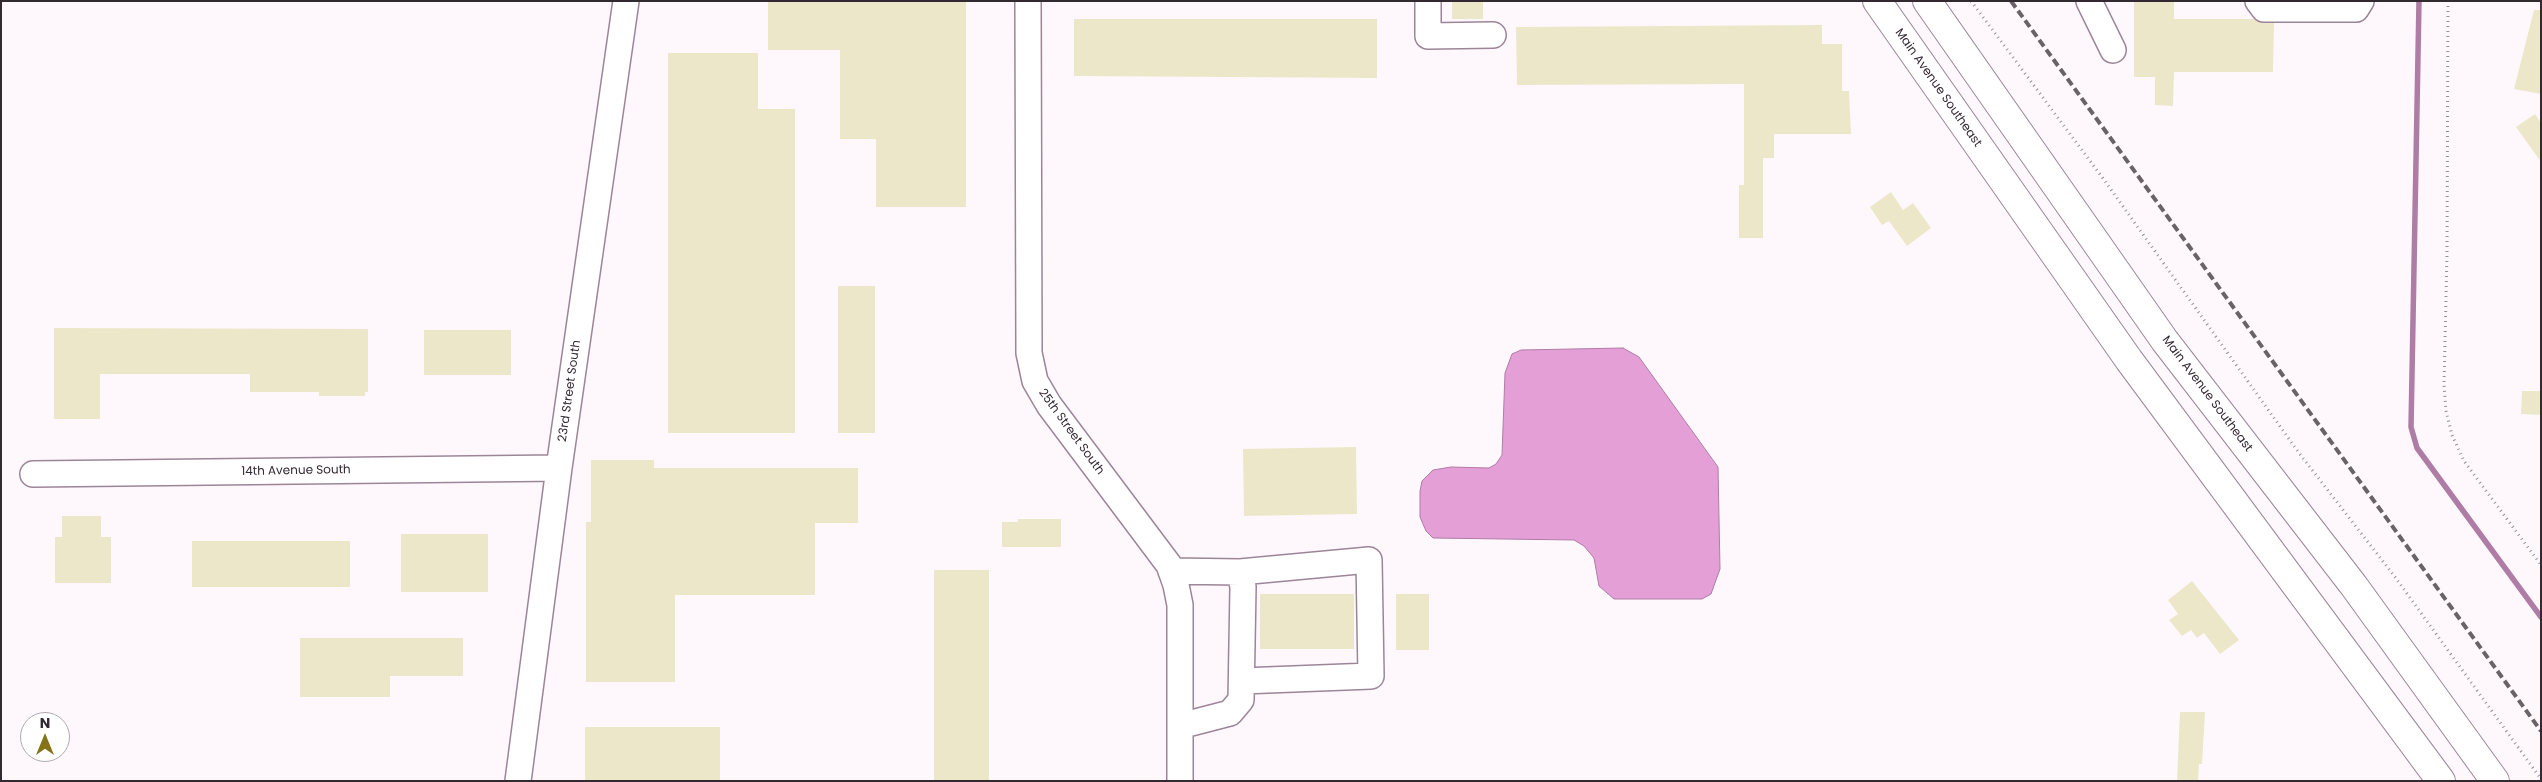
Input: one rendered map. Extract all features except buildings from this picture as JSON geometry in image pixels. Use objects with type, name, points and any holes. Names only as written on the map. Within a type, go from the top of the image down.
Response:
[{"type":"main road","name":"Main Avenue Southeast","points":[[1877,1],[2128,360],[2441,781]]},
{"type":"main road","name":"Main Avenue Southeast","points":[[1927,1],[2165,341],[2354,586],[2495,781]]},
{"type":"street","name":"23rd Street South","points":[[518,781],[559,468],[626,1]]},
{"type":"street","name":"25th Street South","points":[[1028,1],[1028,353],[1035,381],[1171,571],[1180,605],[1180,781]]},
{"type":"street","points":[[1428,1],[1428,36],[1493,35]]},
{"type":"street","points":[[2089,1],[2113,50]]},
{"type":"street","points":[[2258,1],[2264,9],[2356,9],[2361,1]]},
{"type":"street","name":"14th Avenue South","points":[[33,474],[559,468]]},
{"type":"street","points":[[1171,571],[1240,572],[1369,560],[1370,676],[1242,681]]},
{"type":"street","points":[[1180,726],[1230,714],[1241,700],[1243,587],[1240,572]]},
{"type":"path","points":[[1971,1],[2102,177],[2299,453],[2395,577],[2541,779]]},
{"type":"path","points":[[2448,1],[2444,385],[2446,411],[2452,435],[2464,461],[2541,566]]},
{"type":"shaded area","points":[[1623,348],[1639,357],[1718,467],[1720,569],[1711,594],[1702,599],[1614,599],[1599,586],[1594,558],[1584,546],[1574,540],[1433,538],[1426,531],[1420,517],[1420,491],[1422,481],[1433,470],[1451,467],[1489,468],[1496,464],[1502,455],[1505,373],[1512,354],[1521,350]]},
{"type":"waterway","points":[[2419,1],[2411,427],[2417,448],[2541,617]]},
{"type":"railway","points":[[2011,1],[2541,731]]}]
